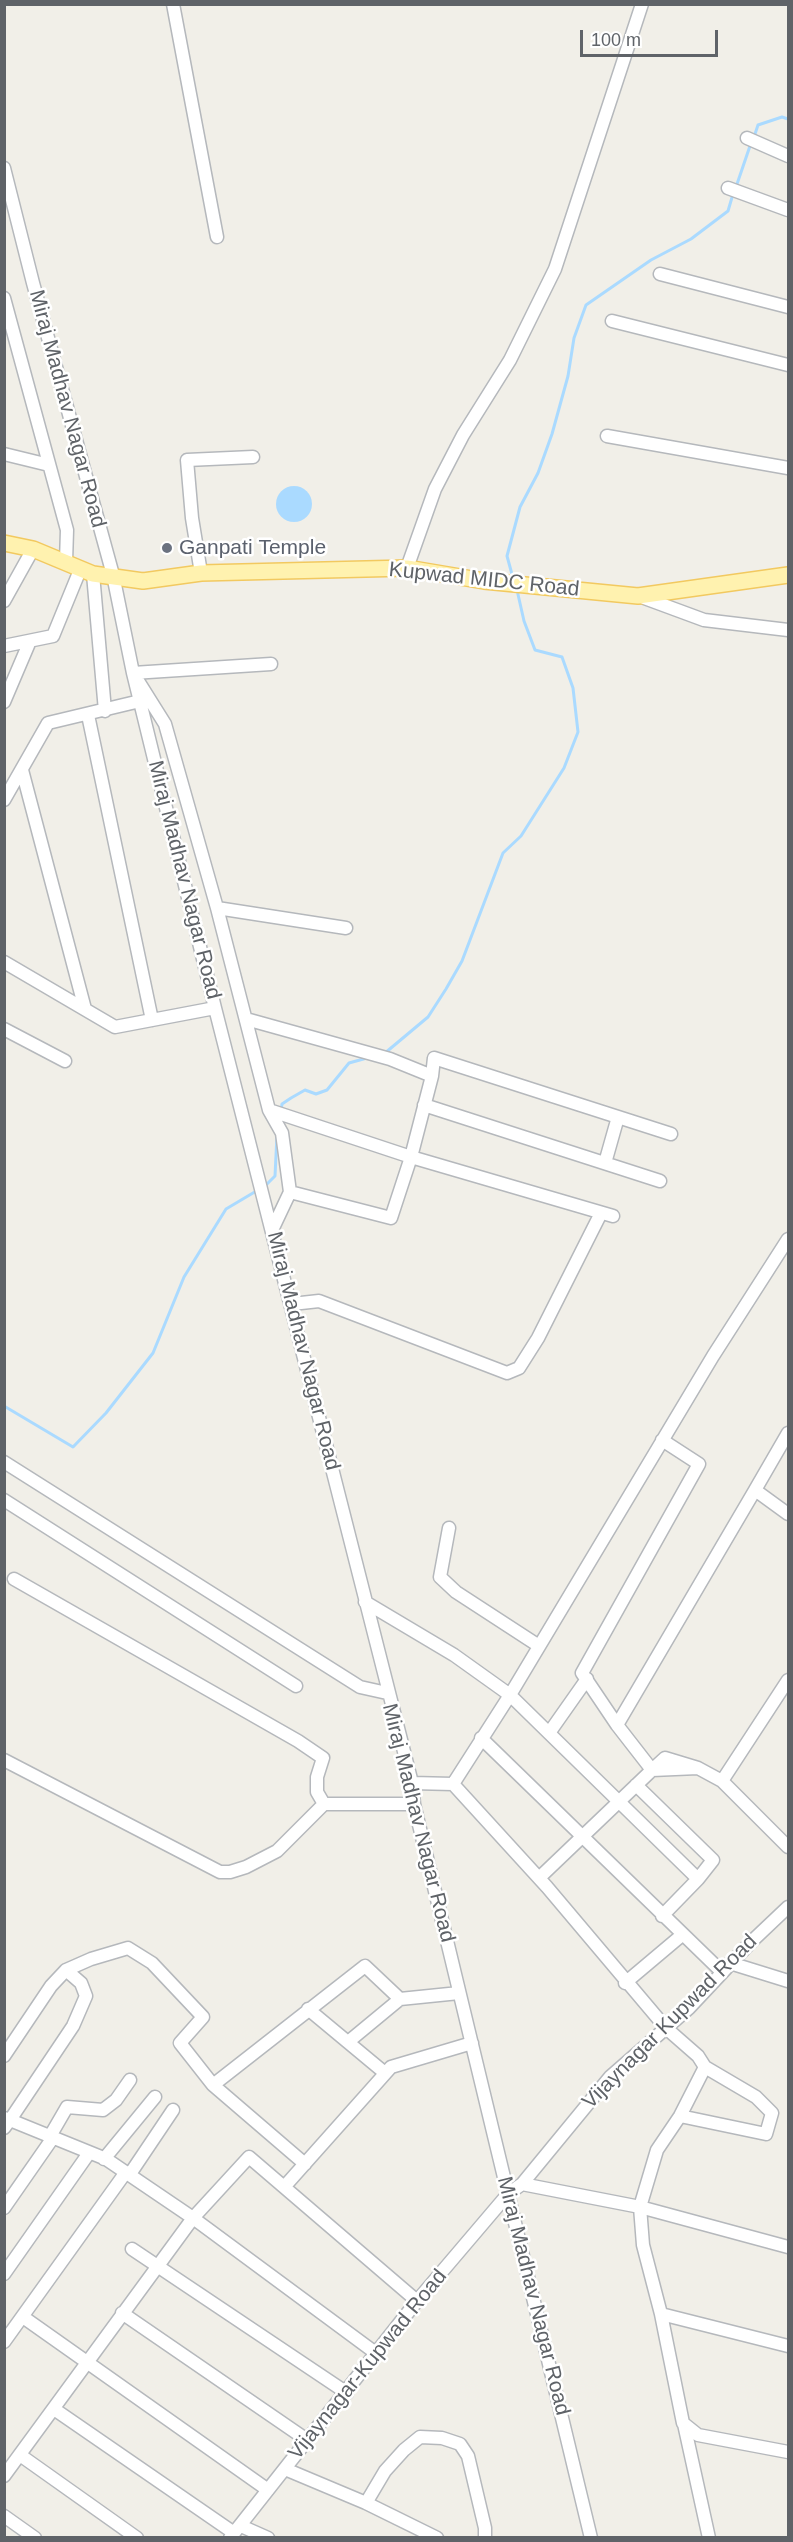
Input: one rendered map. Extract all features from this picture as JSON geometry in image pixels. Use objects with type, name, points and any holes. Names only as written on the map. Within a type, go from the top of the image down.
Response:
[{"type":"main road","name":"Kupwad MIDC Road","points":[[4,543],[33,549],[87,572],[143,581],[201,573],[407,568],[484,581],[638,596],[789,575]]},
{"type":"street","points":[[173,4],[217,237]]},
{"type":"street","points":[[407,568],[438,484],[463,435],[510,360],[555,269],[642,4]]},
{"type":"street","points":[[747,138],[789,156]]},
{"type":"street","name":"Miraj Madhav Nagar Road","points":[[4,168],[113,575],[140,702],[292,1304],[387,1693],[412,1783],[414,1804],[591,2538]]},
{"type":"street","points":[[728,188],[789,210]]},
{"type":"street","points":[[660,274],[789,307]]},
{"type":"street","points":[[4,298],[66,530],[66,562]]},
{"type":"street","points":[[612,321],[789,366]]},
{"type":"street","points":[[607,436],[789,468]]},
{"type":"street","points":[[4,454],[49,465]]},
{"type":"street","points":[[201,573],[192,518],[187,460],[253,457]]},
{"type":"street","points":[[4,601],[33,549]]},
{"type":"street","points":[[4,646],[53,636],[87,572]]},
{"type":"street","points":[[87,572],[105,711]]},
{"type":"street","points":[[638,596],[704,620],[789,630]]},
{"type":"street","points":[[4,702],[30,640]]},
{"type":"street","points":[[271,664],[133,673],[165,724],[217,908],[269,1110],[282,1133],[290,1192],[273,1228]]},
{"type":"street","points":[[4,800],[48,723],[140,702]]},
{"type":"street","points":[[88,715],[152,1020]]},
{"type":"street","points":[[22,770],[85,1009]]},
{"type":"street","points":[[217,908],[346,928]]},
{"type":"street","points":[[4,962],[115,1027],[216,1008]]},
{"type":"street","points":[[246,1019],[390,1059],[432,1076]]},
{"type":"street","points":[[6,1036],[65,1061]]},
{"type":"street","points":[[290,1192],[392,1218],[411,1157],[432,1076],[434,1058],[671,1134]]},
{"type":"street","points":[[424,1105],[660,1180]]},
{"type":"street","points":[[269,1110],[411,1157],[607,1214],[538,1338],[519,1368],[507,1373],[319,1301],[292,1304]]},
{"type":"street","points":[[605,1163],[618,1117]]},
{"type":"street","points":[[453,1785],[510,1695],[662,1440],[789,1239]]},
{"type":"street","points":[[617,1725],[789,1434]]},
{"type":"street","points":[[652,1770],[617,1725],[582,1673],[699,1464],[662,1440]]},
{"type":"street","points":[[4,1462],[360,1688],[387,1693]]},
{"type":"street","points":[[755,1490],[789,1514]]},
{"type":"street","points":[[4,1500],[296,1686]]},
{"type":"street","points":[[449,1528],[440,1577],[456,1592],[539,1646]]},
{"type":"street","points":[[14,1579],[298,1741],[323,1758],[317,1778],[317,1792],[324,1804]]},
{"type":"street","points":[[365,1602],[453,1655],[510,1695],[698,1879]]},
{"type":"street","points":[[549,1733],[587,1679]]},
{"type":"street","points":[[722,1781],[789,1680]]},
{"type":"street","points":[[481,1738],[682,1935],[726,1968],[789,1981]]},
{"type":"street","points":[[539,1878],[665,1758],[698,1768],[722,1781],[789,1847]]},
{"type":"street","points":[[4,1760],[220,1872],[230,1872],[246,1867],[277,1851],[324,1804],[414,1804]]},
{"type":"street","points":[[412,1783],[453,1785],[539,1878],[625,1983],[666,2028],[698,2056],[705,2067],[767,2106],[772,2113],[766,2134],[680,2116]]},
{"type":"street","points":[[636,1785],[712,1860],[698,1879],[662,1916]]},
{"type":"street","name":"Vijaynagar Kupwad Road","points":[[508,2194],[522,2184],[610,2077],[666,2028],[789,1907]]},
{"type":"street","points":[[625,1983],[682,1935]]},
{"type":"street","points":[[4,2056],[51,1986],[66,1970],[91,1959],[128,1948],[152,1963],[203,2017],[180,2043],[213,2085],[305,2164]]},
{"type":"street","points":[[213,2085],[365,1966],[400,1999]]},
{"type":"street","points":[[66,1970],[81,1983],[86,1996],[73,2026],[6,2122],[104,2159],[128,2173],[193,2218],[377,2354]]},
{"type":"street","points":[[348,2042],[400,1999],[459,1993]]},
{"type":"street","points":[[308,2009],[385,2073]]},
{"type":"street","points":[[285,2186],[391,2067],[472,2043]]},
{"type":"street","points":[[705,2067],[680,2116],[657,2150],[640,2207],[643,2245],[661,2314],[709,2538]]},
{"type":"street","points":[[4,2208],[68,2107],[103,2110],[116,2100],[130,2080]]},
{"type":"street","points":[[104,2159],[155,2097]]},
{"type":"street","points":[[4,2342],[173,2110]]},
{"type":"street","points":[[4,2274],[89,2153]]},
{"type":"street","points":[[4,2476],[193,2218],[249,2157],[417,2301]]},
{"type":"street","points":[[522,2184],[640,2207],[789,2247]]},
{"type":"street","name":"Vijaynagar-Kupwad Road","points":[[235,2532],[347,2393],[417,2301],[508,2194]]},
{"type":"street","points":[[132,2249],[347,2393]]},
{"type":"street","points":[[122,2313],[307,2440]]},
{"type":"street","points":[[661,2314],[789,2346]]},
{"type":"street","points":[[22,2317],[268,2490]]},
{"type":"street","points":[[54,2409],[235,2532],[268,2538]]},
{"type":"street","points":[[683,2423],[698,2435],[789,2452]]},
{"type":"street","points":[[366,2503],[385,2471],[404,2450],[420,2437],[442,2439],[460,2444],[468,2456],[485,2528],[485,2538]]},
{"type":"street","points":[[20,2455],[137,2538]]},
{"type":"street","points":[[285,2469],[366,2503],[437,2538]]},
{"type":"street","points":[[4,2516],[35,2538]]},
{"type":"water","points":[[294,486],[306,492],[312,504],[306,516],[294,522],[282,516],[276,504],[282,492]]},
{"type":"waterway","points":[[754,137],[758,125],[782,117],[788,119]]},
{"type":"waterway","points":[[736,187],[751,143]]},
{"type":"waterway","points":[[513,578],[507,556],[520,507],[538,473],[552,434],[568,376],[574,338],[586,305],[651,260],[691,239],[728,211],[733,194]]},
{"type":"waterway","points":[[385,1053],[428,1017],[446,989],[462,961],[503,853],[521,836],[564,768],[578,732],[573,688],[562,657],[535,650],[524,621],[517,590]]},
{"type":"waterway","points":[[281,1111],[282,1104],[305,1090],[316,1094],[327,1090],[349,1063],[367,1058]]},
{"type":"waterway","points":[[264,1187],[275,1176],[277,1135]]},
{"type":"waterway","points":[[4,1406],[73,1447],[106,1413],[153,1353],[184,1277],[226,1209],[258,1190]]},
{"type":"place","name":"Ganpati Temple","points":[[167,548]]}]
